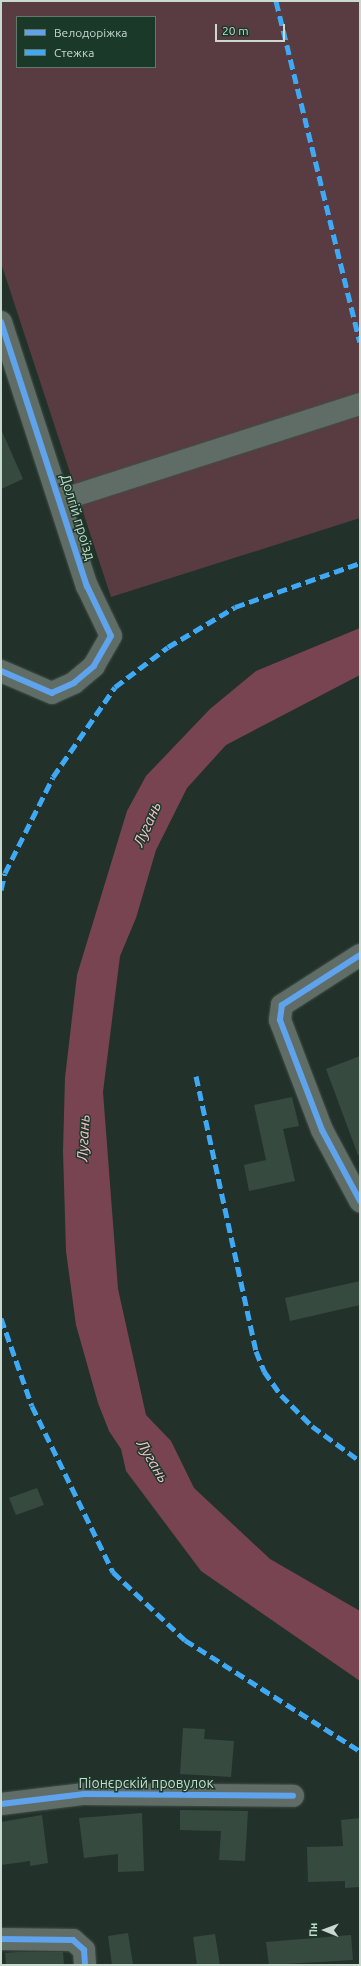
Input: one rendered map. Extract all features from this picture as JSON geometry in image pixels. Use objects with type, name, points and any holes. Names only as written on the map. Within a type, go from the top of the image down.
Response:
[{"type":"street","name":"Долгій проїзд","points":[[1,322],[61,500],[86,586],[111,636],[94,666],[74,683],[52,693],[1,671]]},
{"type":"street","points":[[61,500],[360,404]]},
{"type":"street","points":[[360,955],[282,1004],[280,1020],[322,1130],[360,1202]]},
{"type":"street","name":"Піонєрскій провулок","points":[[1,1804],[84,1794],[293,1796]]},
{"type":"street","points":[[1,1939],[73,1940],[84,1950],[86,1965]]},
{"type":"shaded area","points":[[1,1],[360,1],[360,518],[111,597],[1,263]]},
{"type":"water","name":"Лугань","points":[[360,628],[360,675],[226,745],[187,788],[156,850],[136,918],[120,956],[103,1092],[118,1289],[146,1415],[171,1441],[194,1488],[270,1559],[360,1611],[360,1681],[201,1571],[126,1471],[121,1449],[109,1431],[98,1403],[76,1325],[66,1251],[63,1151],[65,1078],[77,975],[127,811],[146,776],[210,709],[256,671]]},
{"type":"building","points":[[1,429],[23,479],[1,489]]},
{"type":"building","points":[[360,1056],[360,1155],[358,1155],[326,1069]]},
{"type":"building","points":[[292,1097],[299,1126],[283,1129],[295,1181],[249,1191],[244,1165],[266,1160],[254,1105]]},
{"type":"building","points":[[360,1281],[360,1305],[290,1321],[285,1298]]},
{"type":"building","points":[[37,1488],[44,1505],[16,1515],[9,1498]]},
{"type":"building","points":[[183,1728],[205,1729],[204,1739],[234,1741],[231,1777],[180,1774]]},
{"type":"building","points":[[180,1810],[248,1811],[245,1861],[219,1860],[221,1831],[180,1830]]},
{"type":"building","points":[[142,1813],[144,1871],[118,1872],[118,1854],[84,1858],[79,1818]]},
{"type":"building","points":[[42,1815],[48,1863],[30,1866],[30,1861],[1,1865],[1,1822]]},
{"type":"building","points":[[360,1818],[360,1887],[345,1888],[345,1881],[308,1882],[307,1847],[343,1846],[341,1820]]},
{"type":"building","points":[[128,1933],[133,1965],[112,1965],[108,1936]]},
{"type":"building","points":[[215,1934],[220,1965],[197,1965],[193,1937]]},
{"type":"building","points":[[351,1935],[353,1960],[269,1965],[266,1942]]},
{"type":"building","points":[[63,1952],[64,1965],[6,1965],[5,1953]]},
{"type":"marked path","points":[[276,1],[360,342]]},
{"type":"marked path","points":[[1,890],[5,873],[53,777],[115,687],[168,647],[235,607],[360,563]]},
{"type":"marked path","points":[[196,1076],[256,1351],[264,1371],[281,1395],[312,1426],[360,1461]]},
{"type":"marked path","points":[[1,1318],[32,1406],[113,1572],[185,1640],[360,1751]]},
{"type":"cycle path","points":[[1,322],[87,586],[111,636],[94,666],[74,683],[52,693],[1,671]]},
{"type":"cycle path","points":[[360,955],[282,1005],[280,1020],[322,1130],[360,1201]]},
{"type":"cycle path","points":[[1,1804],[84,1794],[293,1796]]},
{"type":"cycle path","points":[[1,1939],[73,1940],[84,1950],[85,1965]]}]
